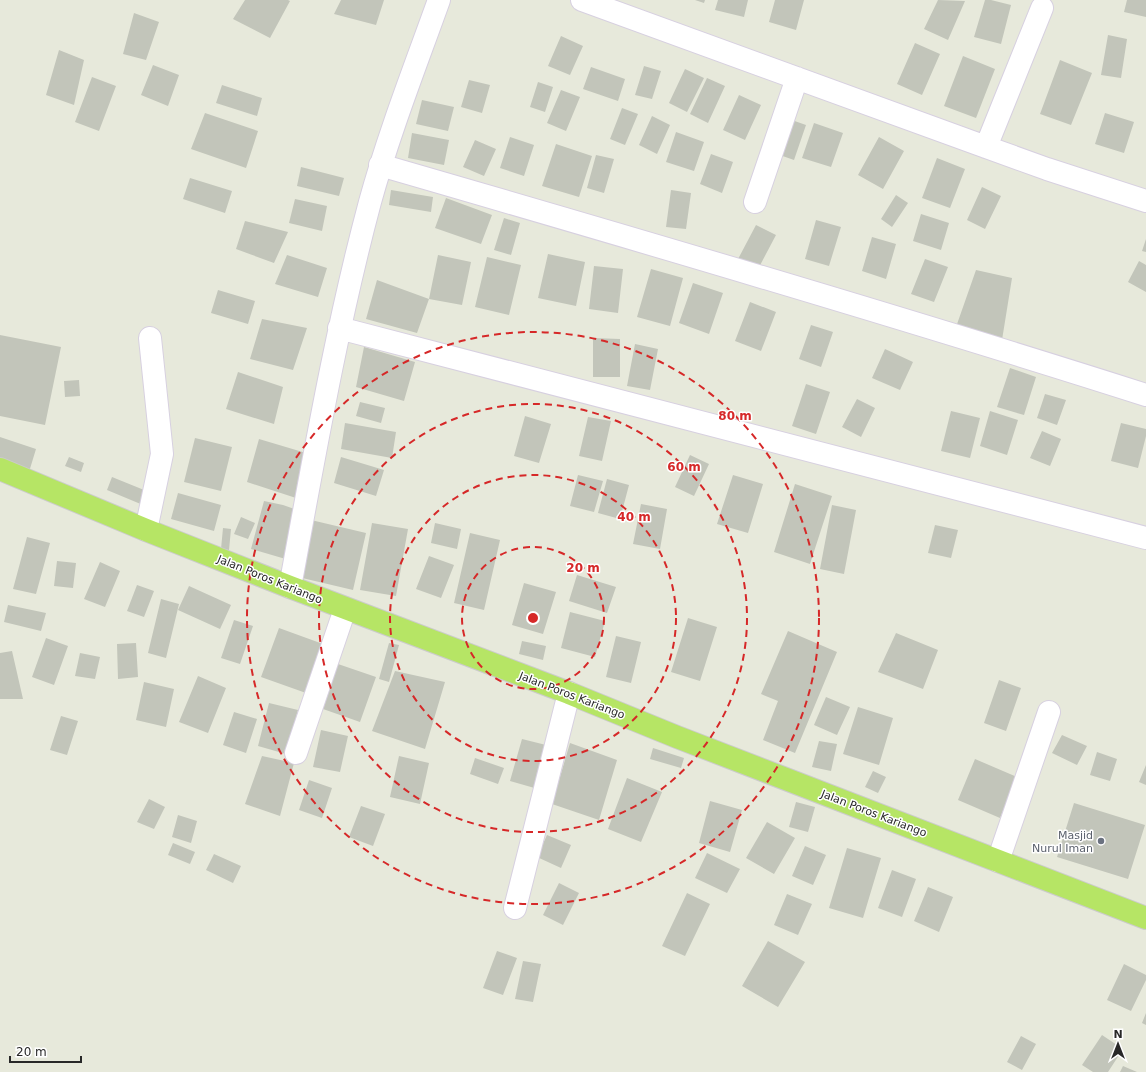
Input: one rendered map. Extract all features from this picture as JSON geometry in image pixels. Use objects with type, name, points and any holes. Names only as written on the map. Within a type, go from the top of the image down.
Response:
[{"type":"main road","name":"Jalan Poros Kariango","points":[[0,469],[146,530],[345,609],[569,693],[677,737],[1146,918]]},
{"type":"street","points":[[290,587],[339,328],[370,203],[380,165],[439,0]]},
{"type":"street","points":[[582,0],[1047,169],[1146,201]]},
{"type":"street","points":[[986,147],[1042,8]]},
{"type":"street","points":[[755,202],[797,78]]},
{"type":"street","points":[[380,165],[670,249],[988,344],[1146,394]]},
{"type":"street","points":[[339,328],[1146,538]]},
{"type":"street","points":[[146,530],[162,454],[150,338]]},
{"type":"street","points":[[296,753],[345,609]]},
{"type":"street","points":[[515,908],[569,693]]},
{"type":"street","points":[[998,861],[1048,712]]},
{"type":"building","points":[[245,0],[290,1],[270,38],[233,19]]},
{"type":"building","points":[[341,0],[384,0],[376,25],[334,14]]},
{"type":"building","points":[[695,0],[705,0],[704,3]]},
{"type":"building","points":[[718,0],[748,0],[744,17],[715,10]]},
{"type":"building","points":[[775,0],[804,0],[796,30],[769,22]]},
{"type":"building","points":[[938,0],[965,1],[948,40],[924,29]]},
{"type":"building","points":[[985,0],[1011,5],[1001,44],[974,37]]},
{"type":"building","points":[[1127,0],[1146,0],[1146,17],[1124,12]]},
{"type":"building","points":[[134,13],[159,22],[146,60],[123,54]]},
{"type":"building","points":[[1108,35],[1127,39],[1121,78],[1101,75]]},
{"type":"building","points":[[561,36],[583,46],[570,75],[548,66]]},
{"type":"building","points":[[915,43],[940,54],[922,95],[897,84]]},
{"type":"building","points":[[59,50],[84,60],[74,105],[46,95]]},
{"type":"building","points":[[963,56],[995,69],[976,118],[944,106]]},
{"type":"building","points":[[1060,60],[1092,73],[1071,125],[1040,114]]},
{"type":"building","points":[[153,65],[179,75],[168,106],[141,95]]},
{"type":"building","points":[[644,66],[661,71],[652,99],[635,95]]},
{"type":"building","points":[[591,67],[625,79],[618,101],[583,89]]},
{"type":"building","points":[[685,69],[704,78],[687,112],[669,103]]},
{"type":"building","points":[[92,77],[116,86],[99,131],[75,122]]},
{"type":"building","points":[[707,78],[725,86],[708,123],[690,114]]},
{"type":"building","points":[[469,80],[490,85],[482,113],[461,107]]},
{"type":"building","points":[[538,82],[553,87],[545,112],[530,107]]},
{"type":"building","points":[[222,85],[262,98],[257,116],[216,103]]},
{"type":"building","points":[[561,90],[580,97],[566,131],[547,123]]},
{"type":"building","points":[[739,95],[761,105],[745,140],[723,130]]},
{"type":"building","points":[[422,100],[454,107],[448,131],[416,124]]},
{"type":"building","points":[[622,108],[638,114],[625,145],[610,139]]},
{"type":"building","points":[[205,113],[258,131],[246,168],[191,149]]},
{"type":"building","points":[[1105,113],[1134,122],[1124,153],[1095,144]]},
{"type":"building","points":[[652,116],[670,125],[657,154],[639,145]]},
{"type":"building","points":[[786,118],[806,125],[794,160],[774,153]]},
{"type":"building","points":[[814,123],[843,133],[831,167],[802,158]]},
{"type":"building","points":[[676,132],[704,142],[694,171],[666,162]]},
{"type":"building","points":[[412,133],[449,140],[444,165],[408,158]]},
{"type":"building","points":[[510,137],[534,145],[524,176],[500,168]]},
{"type":"building","points":[[879,137],[904,151],[883,189],[858,175]]},
{"type":"building","points":[[475,140],[496,149],[484,176],[463,167]]},
{"type":"building","points":[[556,144],[592,156],[579,197],[542,186]]},
{"type":"building","points":[[711,154],[733,162],[722,193],[700,184]]},
{"type":"building","points":[[596,155],[614,159],[604,193],[587,188]]},
{"type":"building","points":[[937,158],[965,169],[950,208],[922,198]]},
{"type":"building","points":[[301,167],[344,178],[339,196],[297,186]]},
{"type":"building","points":[[190,178],[232,191],[225,213],[183,199]]},
{"type":"building","points":[[982,187],[1001,196],[985,229],[967,220]]},
{"type":"building","points":[[391,190],[433,197],[431,212],[389,205]]},
{"type":"building","points":[[671,190],[691,193],[686,229],[666,227]]},
{"type":"building","points":[[896,195],[908,203],[892,227],[881,219]]},
{"type":"building","points":[[446,198],[492,215],[481,244],[435,228]]},
{"type":"building","points":[[295,199],[327,206],[322,231],[289,223]]},
{"type":"building","points":[[921,214],[949,223],[941,250],[913,241]]},
{"type":"building","points":[[504,218],[520,223],[511,255],[494,250]]},
{"type":"building","points":[[816,220],[841,227],[829,266],[805,259]]},
{"type":"building","points":[[245,221],[288,232],[274,263],[236,249]]},
{"type":"building","points":[[756,225],[776,235],[757,271],[737,261]]},
{"type":"building","points":[[872,237],[896,244],[886,279],[862,271]]},
{"type":"building","points":[[1146,239],[1146,252],[1142,251]]},
{"type":"building","points":[[548,254],[585,262],[576,306],[538,298]]},
{"type":"building","points":[[287,255],[327,268],[318,297],[275,284]]},
{"type":"building","points":[[438,255],[471,262],[462,305],[429,299]]},
{"type":"building","points":[[487,257],[521,265],[509,315],[475,307]]},
{"type":"building","points":[[925,259],[948,267],[934,302],[911,294]]},
{"type":"building","points":[[1139,261],[1146,265],[1146,292],[1128,282]]},
{"type":"building","points":[[594,266],[623,269],[618,313],[589,309]]},
{"type":"building","points":[[651,269],[683,278],[670,326],[637,317]]},
{"type":"building","points":[[976,270],[1012,278],[1002,340],[956,327]]},
{"type":"building","points":[[377,280],[429,299],[417,333],[366,319]]},
{"type":"building","points":[[693,283],[723,293],[709,334],[679,323]]},
{"type":"building","points":[[218,290],[255,301],[248,324],[211,313]]},
{"type":"building","points":[[750,302],[776,312],[761,351],[735,341]]},
{"type":"building","points":[[262,319],[307,328],[293,370],[250,359]]},
{"type":"building","points":[[811,325],[833,332],[821,367],[799,359]]},
{"type":"building","points":[[0,335],[61,347],[45,425],[0,416]]},
{"type":"building","points":[[593,338],[620,339],[620,377],[593,377]]},
{"type":"building","points":[[635,344],[658,349],[650,390],[627,386]]},
{"type":"building","points":[[364,347],[415,362],[404,401],[356,387]]},
{"type":"building","points":[[885,349],[913,362],[900,390],[872,378]]},
{"type":"building","points":[[1010,368],[1036,377],[1024,415],[997,407]]},
{"type":"building","points":[[238,372],[283,387],[274,424],[226,409]]},
{"type":"building","points":[[79,380],[80,396],[65,397],[64,381]]},
{"type":"building","points":[[806,384],[830,392],[816,434],[792,426]]},
{"type":"building","points":[[1045,394],[1066,400],[1057,425],[1037,418]]},
{"type":"building","points":[[857,399],[875,408],[861,437],[842,427]]},
{"type":"building","points":[[360,402],[385,408],[381,423],[356,416]]},
{"type":"building","points":[[951,411],[980,418],[970,458],[941,451]]},
{"type":"building","points":[[990,411],[1018,420],[1007,455],[980,446]]},
{"type":"building","points":[[525,416],[551,424],[539,463],[514,456]]},
{"type":"building","points":[[588,417],[611,421],[602,461],[579,456]]},
{"type":"building","points":[[345,423],[396,432],[392,458],[341,449]]},
{"type":"building","points":[[1121,423],[1146,429],[1146,436],[1138,468],[1111,461]]},
{"type":"building","points":[[1042,431],[1061,439],[1050,466],[1030,458]]},
{"type":"building","points":[[0,437],[36,449],[29,472],[0,463]]},
{"type":"building","points":[[195,438],[232,447],[221,491],[184,482]]},
{"type":"building","points":[[259,439],[306,453],[296,498],[247,482]]},
{"type":"building","points":[[690,455],[709,464],[694,496],[675,487]]},
{"type":"building","points":[[69,457],[84,463],[81,472],[65,466]]},
{"type":"building","points":[[341,457],[384,470],[376,496],[334,483]]},
{"type":"building","points":[[578,475],[603,481],[594,512],[570,506]]},
{"type":"building","points":[[733,475],[763,484],[748,533],[717,524]]},
{"type":"building","points":[[112,477],[149,492],[143,505],[107,490]]},
{"type":"building","points":[[607,479],[629,485],[620,519],[598,513]]},
{"type":"building","points":[[795,484],[832,496],[810,564],[774,552]]},
{"type":"building","points":[[178,493],[221,505],[214,531],[171,519]]},
{"type":"building","points":[[264,501],[283,505],[303,512],[289,560],[251,549]]},
{"type":"building","points":[[641,504],[667,509],[660,549],[633,544]]},
{"type":"building","points":[[832,505],[856,510],[844,574],[820,569]]},
{"type":"building","points":[[241,517],[255,523],[248,539],[234,534]]},
{"type":"building","points":[[311,520],[366,533],[353,590],[298,577]]},
{"type":"building","points":[[372,523],[408,529],[396,596],[360,590]]},
{"type":"building","points":[[435,523],[461,529],[457,549],[431,543]]},
{"type":"building","points":[[935,525],[958,530],[951,558],[928,553]]},
{"type":"building","points":[[223,528],[231,529],[229,550],[221,549]]},
{"type":"building","points":[[470,533],[500,540],[484,610],[454,603]]},
{"type":"building","points":[[27,537],[50,543],[36,594],[13,589]]},
{"type":"building","points":[[429,556],[454,565],[441,598],[416,589]]},
{"type":"building","points":[[57,561],[76,563],[73,588],[54,586]]},
{"type":"building","points":[[100,562],[120,571],[105,607],[84,599]]},
{"type":"building","points":[[577,575],[616,587],[607,613],[569,601]]},
{"type":"building","points":[[524,583],[556,592],[543,634],[512,625]]},
{"type":"building","points":[[137,585],[154,591],[144,617],[127,611]]},
{"type":"building","points":[[189,586],[231,605],[220,629],[178,610]]},
{"type":"building","points":[[161,599],[179,604],[166,658],[148,653]]},
{"type":"building","points":[[8,605],[46,613],[41,631],[4,622]]},
{"type":"building","points":[[570,612],[605,621],[595,657],[561,648]]},
{"type":"building","points":[[688,618],[717,627],[700,681],[671,672]]},
{"type":"building","points":[[234,620],[253,626],[240,664],[221,658]]},
{"type":"building","points":[[279,628],[323,644],[306,693],[261,677]]},
{"type":"building","points":[[788,631],[837,652],[795,753],[763,740],[778,701],[761,694]]},
{"type":"building","points":[[896,633],[938,650],[923,689],[878,672]]},
{"type":"building","points":[[616,636],[641,642],[631,683],[606,677]]},
{"type":"building","points":[[46,638],[68,646],[54,685],[32,677]]},
{"type":"building","points":[[522,641],[546,646],[543,660],[519,654]]},
{"type":"building","points":[[136,643],[138,677],[118,679],[117,644]]},
{"type":"building","points":[[389,643],[399,645],[389,682],[379,679]]},
{"type":"building","points":[[12,651],[23,699],[0,699],[0,653]]},
{"type":"building","points":[[80,653],[100,657],[95,679],[75,676]]},
{"type":"building","points":[[338,664],[376,677],[360,722],[323,709]]},
{"type":"building","points":[[395,671],[445,682],[425,749],[372,731]]},
{"type":"building","points":[[198,676],[226,688],[208,733],[179,722]]},
{"type":"building","points":[[999,680],[1021,688],[1006,731],[984,723]]},
{"type":"building","points":[[144,682],[174,689],[166,727],[136,720]]},
{"type":"building","points":[[826,697],[850,707],[837,735],[814,725]]},
{"type":"building","points":[[269,703],[298,710],[286,754],[258,746]]},
{"type":"building","points":[[858,707],[893,718],[879,765],[843,754]]},
{"type":"building","points":[[234,712],[257,719],[246,753],[223,745]]},
{"type":"building","points":[[61,716],[78,721],[67,755],[50,750]]},
{"type":"building","points":[[321,730],[348,736],[340,772],[313,767]]},
{"type":"building","points":[[1062,735],[1087,746],[1077,765],[1052,753]]},
{"type":"building","points":[[522,739],[550,746],[538,789],[510,781]]},
{"type":"building","points":[[819,741],[837,744],[831,771],[812,767]]},
{"type":"building","points":[[570,743],[617,760],[599,820],[552,804]]},
{"type":"building","points":[[653,748],[684,758],[681,768],[650,759]]},
{"type":"building","points":[[1097,752],[1117,759],[1110,781],[1090,775]]},
{"type":"building","points":[[262,756],[294,763],[280,816],[245,804]]},
{"type":"building","points":[[399,756],[429,763],[420,804],[390,797]]},
{"type":"building","points":[[475,758],[504,768],[498,784],[470,774]]},
{"type":"building","points":[[975,759],[1017,777],[1000,818],[958,800]]},
{"type":"building","points":[[1146,765],[1146,785],[1139,782]]},
{"type":"building","points":[[873,771],[886,777],[878,793],[865,787]]},
{"type":"building","points":[[627,778],[662,792],[641,842],[608,829]]},
{"type":"building","points":[[309,780],[332,788],[322,818],[299,810]]},
{"type":"building","points":[[149,799],[165,807],[154,829],[137,822]]},
{"type":"building","points":[[710,801],[742,810],[730,852],[699,843]]},
{"type":"building","points":[[796,802],[815,807],[808,832],[789,827]]},
{"type":"building","name":"Masjid Nurul Iman","points":[[1074,803],[1145,825],[1128,879],[1057,857]]},
{"type":"building","points":[[361,806],[385,814],[373,846],[349,837]]},
{"type":"building","points":[[178,815],[197,821],[191,843],[172,837]]},
{"type":"building","points":[[767,822],[795,838],[774,874],[746,858]]},
{"type":"building","points":[[547,835],[571,845],[561,868],[537,857]]},
{"type":"building","points":[[173,843],[195,852],[190,864],[168,855]]},
{"type":"building","points":[[805,846],[826,855],[813,885],[792,876]]},
{"type":"building","points":[[847,848],[881,858],[863,918],[829,908]]},
{"type":"building","points":[[707,853],[740,869],[727,893],[695,878]]},
{"type":"building","points":[[214,854],[241,866],[233,883],[206,870]]},
{"type":"building","points":[[892,870],[916,879],[902,917],[878,908]]},
{"type":"building","points":[[559,883],[579,893],[563,925],[543,915]]},
{"type":"building","points":[[928,887],[953,897],[939,932],[914,921]]},
{"type":"building","points":[[687,893],[710,904],[685,956],[662,946]]},
{"type":"building","points":[[787,894],[812,904],[798,935],[774,925]]},
{"type":"building","points":[[768,941],[805,962],[778,1007],[742,986]]},
{"type":"building","points":[[497,951],[517,958],[503,995],[483,988]]},
{"type":"building","points":[[523,961],[541,964],[533,1002],[515,999]]},
{"type":"building","points":[[1124,964],[1146,975],[1146,980],[1131,1011],[1107,1000]]},
{"type":"building","points":[[1146,1013],[1146,1025],[1142,1023]]},
{"type":"building","points":[[1102,1035],[1123,1049],[1108,1072],[1093,1072],[1082,1065]]},
{"type":"building","points":[[1021,1036],[1036,1044],[1022,1070],[1007,1062]]},
{"type":"building","points":[[1123,1066],[1137,1072],[1120,1072]]},
{"type":"place","name":"Masjid Nurul Iman","points":[[1101,841]]}]
